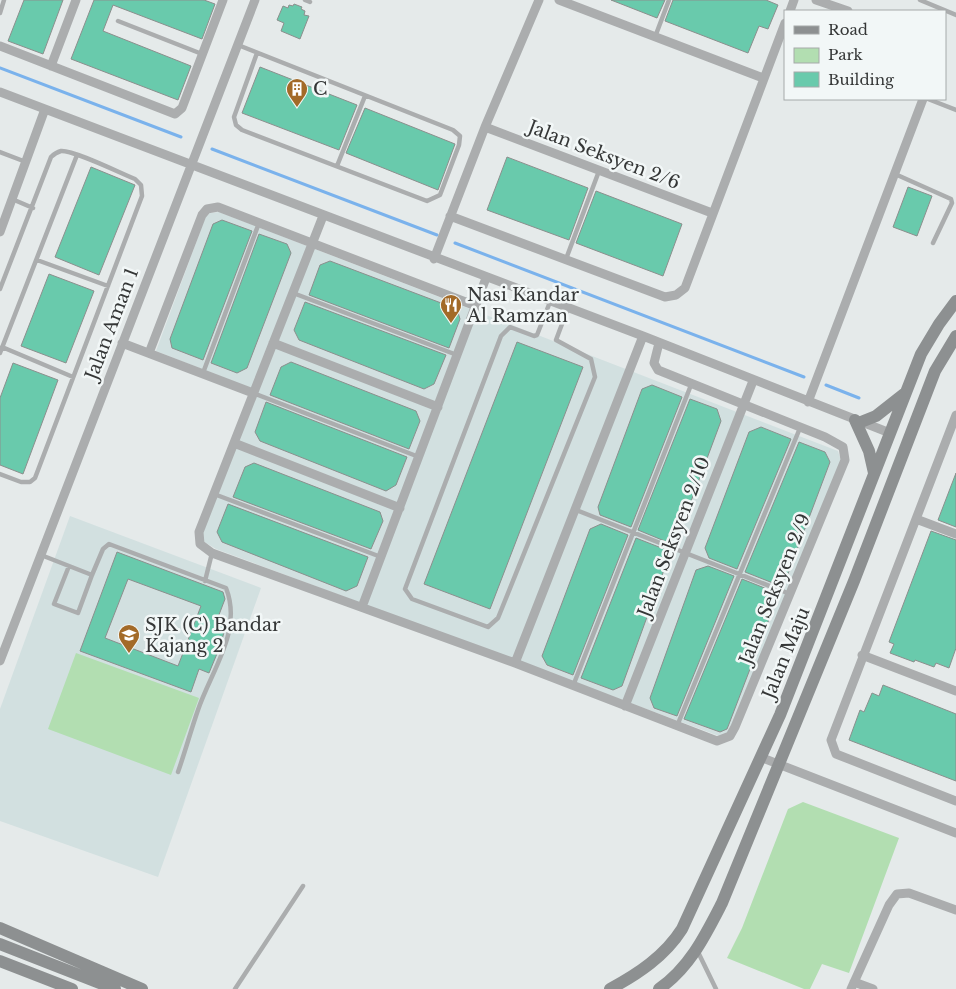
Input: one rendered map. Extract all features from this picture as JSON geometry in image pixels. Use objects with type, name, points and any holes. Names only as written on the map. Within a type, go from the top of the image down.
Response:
[{"type":"street","points":[[51,66],[76,0]]},
{"type":"street","points":[[0,46],[175,114],[182,108],[223,0]]},
{"type":"street","name":"Jalan Aman 1","points":[[0,661],[255,0]]},
{"type":"street","points":[[434,259],[485,128],[539,0]]},
{"type":"street","points":[[560,0],[763,78]]},
{"type":"street","points":[[816,0],[845,10]]},
{"type":"street","points":[[450,216],[665,297],[676,296],[685,288],[784,26]]},
{"type":"street","points":[[0,92],[434,259],[642,336],[890,433],[895,431],[923,402]]},
{"type":"street","points":[[808,402],[923,100]]},
{"type":"street","points":[[0,232],[45,109]]},
{"type":"street","name":"Jalan Seksyen 2/6","points":[[485,128],[712,213]]},
{"type":"street","points":[[149,353],[202,215],[207,209],[218,207],[476,306]]},
{"type":"street","points":[[323,216],[199,532],[200,544],[212,552],[515,663],[677,726]]},
{"type":"street","points":[[362,607],[486,278]]},
{"type":"street","name":"Jalan Maju","points":[[610,989],[638,974],[672,946],[691,911],[780,715],[922,354],[938,324],[956,301]]},
{"type":"street","points":[[515,663],[642,336]]},
{"type":"street","name":"Jalan Maju","points":[[659,989],[675,978],[697,951],[722,903],[779,765],[935,371],[956,336]]},
{"type":"street","points":[[122,343],[253,393]]},
{"type":"street","points":[[273,343],[438,407]]},
{"type":"street","points":[[659,343],[654,363],[658,370],[800,428]]},
{"type":"street","name":"Jalan Seksyen 2/10","points":[[625,706],[753,381]]},
{"type":"street","points":[[858,421],[876,416],[907,391]]},
{"type":"street","points":[[956,415],[862,655],[831,740],[836,754],[956,801]]},
{"type":"street","points":[[858,421],[869,451],[874,474]]},
{"type":"street","name":"Jalan Seksyen 2/9","points":[[677,726],[717,741],[730,736],[792,594],[845,460],[843,447],[800,428]]},
{"type":"street","points":[[890,433],[896,458],[895,474]]},
{"type":"street","points":[[234,443],[400,508]]},
{"type":"street","points":[[916,519],[956,534]]},
{"type":"street","points":[[862,655],[956,691]]},
{"type":"street","points":[[760,757],[956,833]]},
{"type":"street","points":[[873,989],[852,986],[889,906],[897,894],[909,893],[956,910]]},
{"type":"street","points":[[0,928],[142,989]]},
{"type":"street","points":[[0,944],[115,989]]},
{"type":"street","points":[[0,961],[72,989]]},
{"type":"street","points":[[0,970],[51,989]]},
{"type":"lane","points":[[0,13],[4,0]]},
{"type":"lane","points":[[655,37],[669,0]]},
{"type":"lane","points":[[920,0],[944,10]]},
{"type":"lane","points":[[118,21],[202,54]]},
{"type":"lane","points":[[238,45],[454,130],[460,136],[459,145],[440,195],[428,201],[242,130],[236,125],[234,117],[257,53]]},
{"type":"lane","points":[[338,166],[365,96]]},
{"type":"lane","points":[[931,100],[956,110]]},
{"type":"lane","points":[[0,289],[33,208],[51,157],[56,153],[63,151],[77,156],[135,179],[141,186],[142,196],[35,478],[30,482],[21,482],[0,474]]},
{"type":"lane","points":[[0,152],[26,162]]},
{"type":"lane","points":[[73,377],[1,350],[77,156]]},
{"type":"lane","points":[[566,259],[599,171]]},
{"type":"lane","points":[[894,174],[951,199],[952,203],[933,243]]},
{"type":"lane","points":[[12,200],[33,208]]},
{"type":"lane","points":[[202,373],[259,223]]},
{"type":"lane","points":[[36,260],[108,286]]},
{"type":"lane","points":[[293,293],[458,355]]},
{"type":"lane","points":[[550,302],[537,335],[534,336],[510,327],[501,336],[405,589],[412,599],[488,627],[498,618],[595,377],[592,359],[556,340],[568,308]]},
{"type":"lane","points":[[572,686],[691,385]]},
{"type":"lane","points":[[253,393],[419,457]]},
{"type":"lane","points":[[677,726],[800,428]]},
{"type":"lane","points":[[214,494],[381,557]]},
{"type":"lane","points":[[574,509],[684,554],[792,594]]},
{"type":"lane","points":[[68,566],[54,604],[78,613],[103,549],[109,544],[226,588],[231,602],[230,622],[224,648],[198,710],[178,772]]},
{"type":"lane","points":[[205,581],[212,552]]},
{"type":"lane","points":[[40,554],[92,575]]},
{"type":"lane","points":[[235,989],[303,886]]},
{"type":"lane","points":[[697,951],[716,989]]},
{"type":"shaded area","points":[[219,212],[838,451],[841,461],[733,725],[727,733],[719,736],[216,549],[203,541],[203,532],[258,391],[156,351],[206,216],[210,213]]},
{"type":"shaded area","name":"SJK (C) Bandar Kajang 2","points":[[70,516],[261,588],[158,877],[0,821],[0,709]]},
{"type":"green space","points":[[76,653],[199,698],[171,775],[48,729]]},
{"type":"green space","points":[[803,802],[899,838],[849,973],[822,964],[810,989],[804,989],[727,958],[742,928],[788,809]]},
{"type":"building","points":[[24,0],[63,0],[43,54],[8,41]]},
{"type":"building","points":[[94,0],[204,0],[215,4],[202,39],[113,5],[103,31],[191,66],[178,100],[71,59]]},
{"type":"building","points":[[611,0],[665,0],[657,18]]},
{"type":"building","points":[[673,0],[766,0],[778,5],[768,29],[759,26],[748,53],[665,21]]},
{"type":"building","points":[[294,4],[302,7],[301,9],[305,11],[304,15],[309,16],[300,39],[281,31],[284,23],[277,20],[283,6],[288,8],[289,5],[293,6]]},
{"type":"building","name":"C","points":[[260,67],[357,105],[339,150],[242,113]]},
{"type":"building","points":[[365,108],[455,144],[438,190],[346,153]]},
{"type":"building","points":[[507,157],[588,188],[569,240],[487,210]]},
{"type":"building","points":[[91,167],[135,185],[99,275],[55,257]]},
{"type":"building","points":[[908,187],[932,196],[917,236],[893,227]]},
{"type":"building","points":[[596,191],[682,224],[663,276],[576,243]]},
{"type":"building","points":[[222,220],[252,231],[203,360],[172,348],[170,339],[213,224]]},
{"type":"building","points":[[259,234],[287,244],[291,253],[247,368],[237,373],[211,363]]},
{"type":"building","points":[[330,261],[457,309],[460,319],[449,348],[309,295],[320,265]]},
{"type":"building","points":[[49,274],[94,291],[66,363],[21,346]]},
{"type":"building","points":[[305,302],[446,355],[434,384],[424,389],[299,340],[294,330]]},
{"type":"building","points":[[517,342],[583,367],[490,609],[424,584]]},
{"type":"building","points":[[291,362],[416,411],[420,421],[409,449],[270,395],[281,367]]},
{"type":"building","points":[[13,363],[58,380],[23,474],[0,465],[0,398]]},
{"type":"building","points":[[652,385],[682,397],[631,527],[600,515],[598,507],[642,389]]},
{"type":"building","points":[[690,399],[717,409],[721,421],[678,536],[667,542],[638,530]]},
{"type":"building","points":[[266,402],[407,457],[396,485],[386,491],[260,441],[255,432]]},
{"type":"building","points":[[761,427],[791,439],[737,569],[709,558],[705,548],[749,432]]},
{"type":"building","points":[[799,442],[825,452],[830,462],[786,579],[773,583],[745,572]]},
{"type":"building","points":[[254,463],[380,512],[383,521],[371,549],[233,497],[245,467]]},
{"type":"building","points":[[956,473],[956,527],[938,520]]},
{"type":"building","points":[[228,504],[368,557],[357,586],[346,591],[222,542],[217,532]]},
{"type":"building","points":[[601,524],[628,535],[573,675],[547,665],[542,656],[590,529]]},
{"type":"building","points":[[931,531],[956,540],[956,648],[949,668],[936,663],[934,667],[915,660],[914,662],[890,653],[894,644],[889,642]]},
{"type":"building","points":[[636,538],[664,549],[668,559],[622,686],[613,690],[581,678]]},
{"type":"building","points":[[117,552],[223,592],[225,599],[217,620],[226,624],[221,644],[209,673],[199,669],[191,692],[80,651]],"holes":[[[128,579],[201,606],[178,666],[105,638]]]},
{"type":"building","points":[[708,566],[734,576],[677,716],[654,708],[650,698],[696,570]]},
{"type":"building","points":[[742,579],[772,591],[776,601],[727,729],[720,732],[684,719]]},
{"type":"building","points":[[883,685],[956,714],[956,781],[849,740],[860,710],[864,712],[872,693],[879,696]]},
{"type":"waterway","points":[[0,68],[181,137]]},
{"type":"waterway","points":[[212,149],[437,235]]},
{"type":"waterway","points":[[455,243],[804,377]]},
{"type":"waterway","points":[[826,385],[859,398]]},
{"type":"place","name":"C","points":[[297,108]]},
{"type":"place","name":"Nasi Kandar Al Ramzan","points":[[451,324]]},
{"type":"place","name":"SJK (C) Bandar Kajang 2","points":[[129,654]]}]
